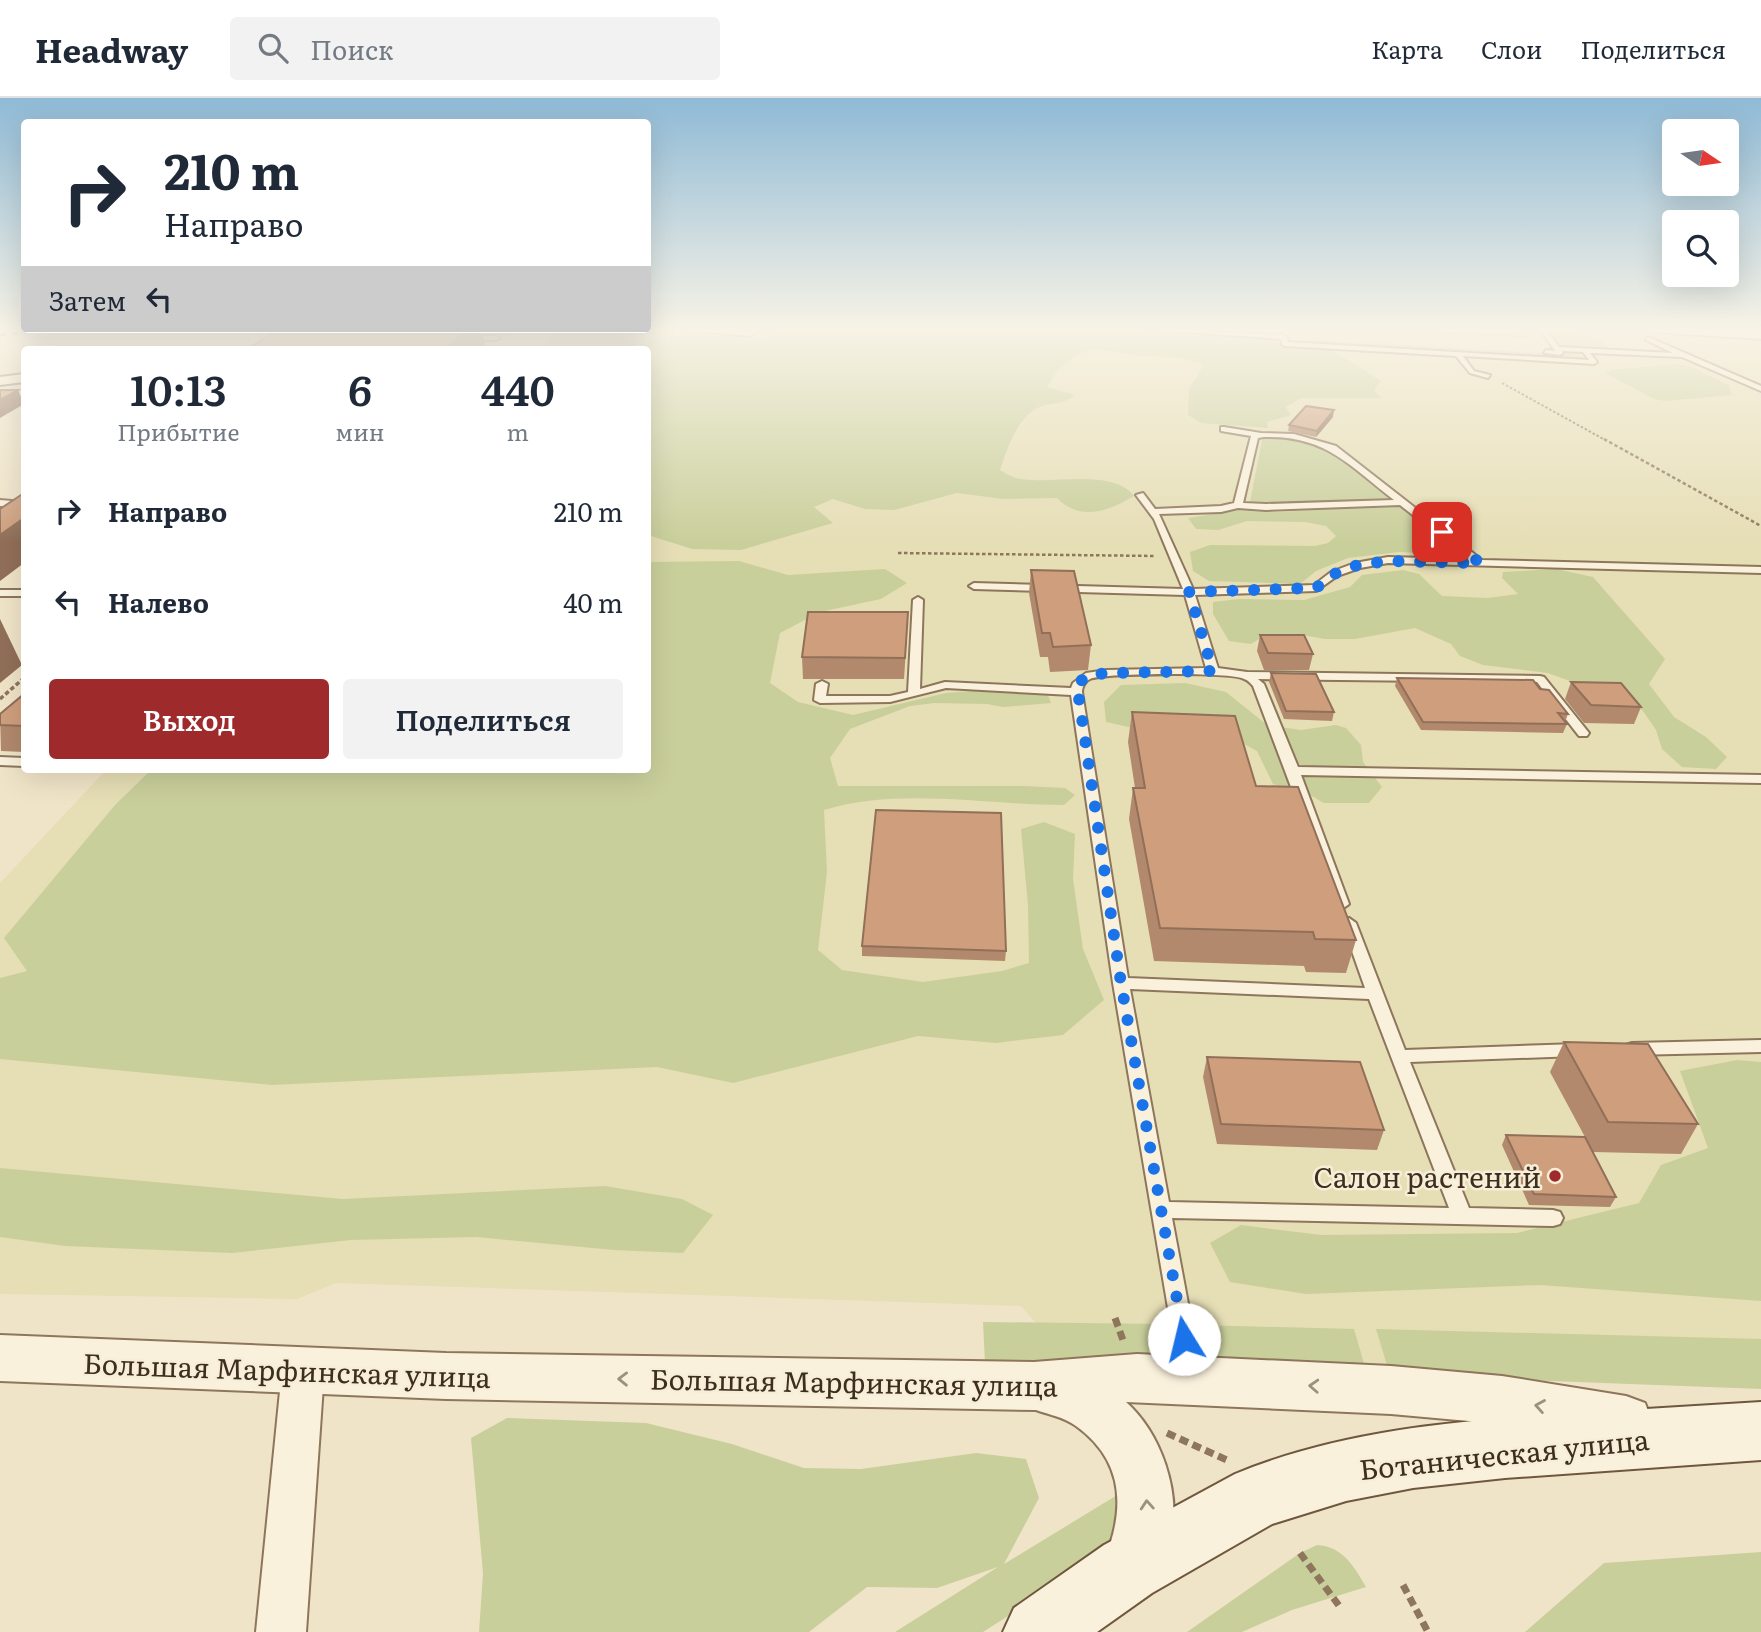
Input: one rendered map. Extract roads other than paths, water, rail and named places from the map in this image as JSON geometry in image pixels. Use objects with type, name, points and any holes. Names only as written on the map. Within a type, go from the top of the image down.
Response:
[{"type":"main road","name":"Ботаническая улица","points":[[1038,1632],[1128,1569],[1258,1496],[1346,1470],[1413,1458],[1505,1448],[1733,1432]]},
{"type":"street","name":"Большая Марфинская улица","points":[[0,1358],[446,1376],[1034,1386],[1137,1378],[1391,1390],[1503,1400],[1733,1432]]},
{"type":"street","points":[[281,1632],[303,1371]]},
{"type":"street","points":[[1034,1386],[1073,1397],[1098,1412],[1125,1440],[1132,1453],[1146,1489],[1148,1515],[1142,1546],[1128,1569]]},
{"type":"lane","points":[[1224,429],[1304,439],[1333,448],[1480,563]]},
{"type":"lane","points":[[1238,505],[1255,436],[1261,435]]},
{"type":"lane","points":[[1140,495],[1153,512],[1189,592],[1213,671]]},
{"type":"lane","points":[[1153,512],[1238,505],[1266,507],[1404,502]]},
{"type":"lane","points":[[4,511],[21,504]]},
{"type":"lane","points":[[974,586],[1189,592],[1316,588],[1334,574],[1358,565],[1388,561],[1761,570]]},
{"type":"lane","points":[[1014,586],[1015,600]]},
{"type":"lane","points":[[0,593],[21,593]]},
{"type":"lane","points":[[914,694],[918,600]]},
{"type":"lane","points":[[1191,1381],[1121,983],[1077,685],[1086,676],[1107,673],[1213,671],[1247,675],[1540,679],[1583,733]]},
{"type":"lane","points":[[1247,675],[1258,684],[1293,771],[1462,1216]]},
{"type":"lane","points":[[822,684],[820,700],[890,699],[945,685],[1076,692]]},
{"type":"lane","points":[[0,761],[21,762]]},
{"type":"lane","points":[[1293,771],[1761,779]]},
{"type":"lane","points":[[1121,983],[1376,994]]},
{"type":"lane","points":[[1400,1056],[1761,1046]]},
{"type":"lane","points":[[1161,1210],[1553,1218]]},
{"type":"place","name":"Салон растений","points":[[1555,1176]]}]
